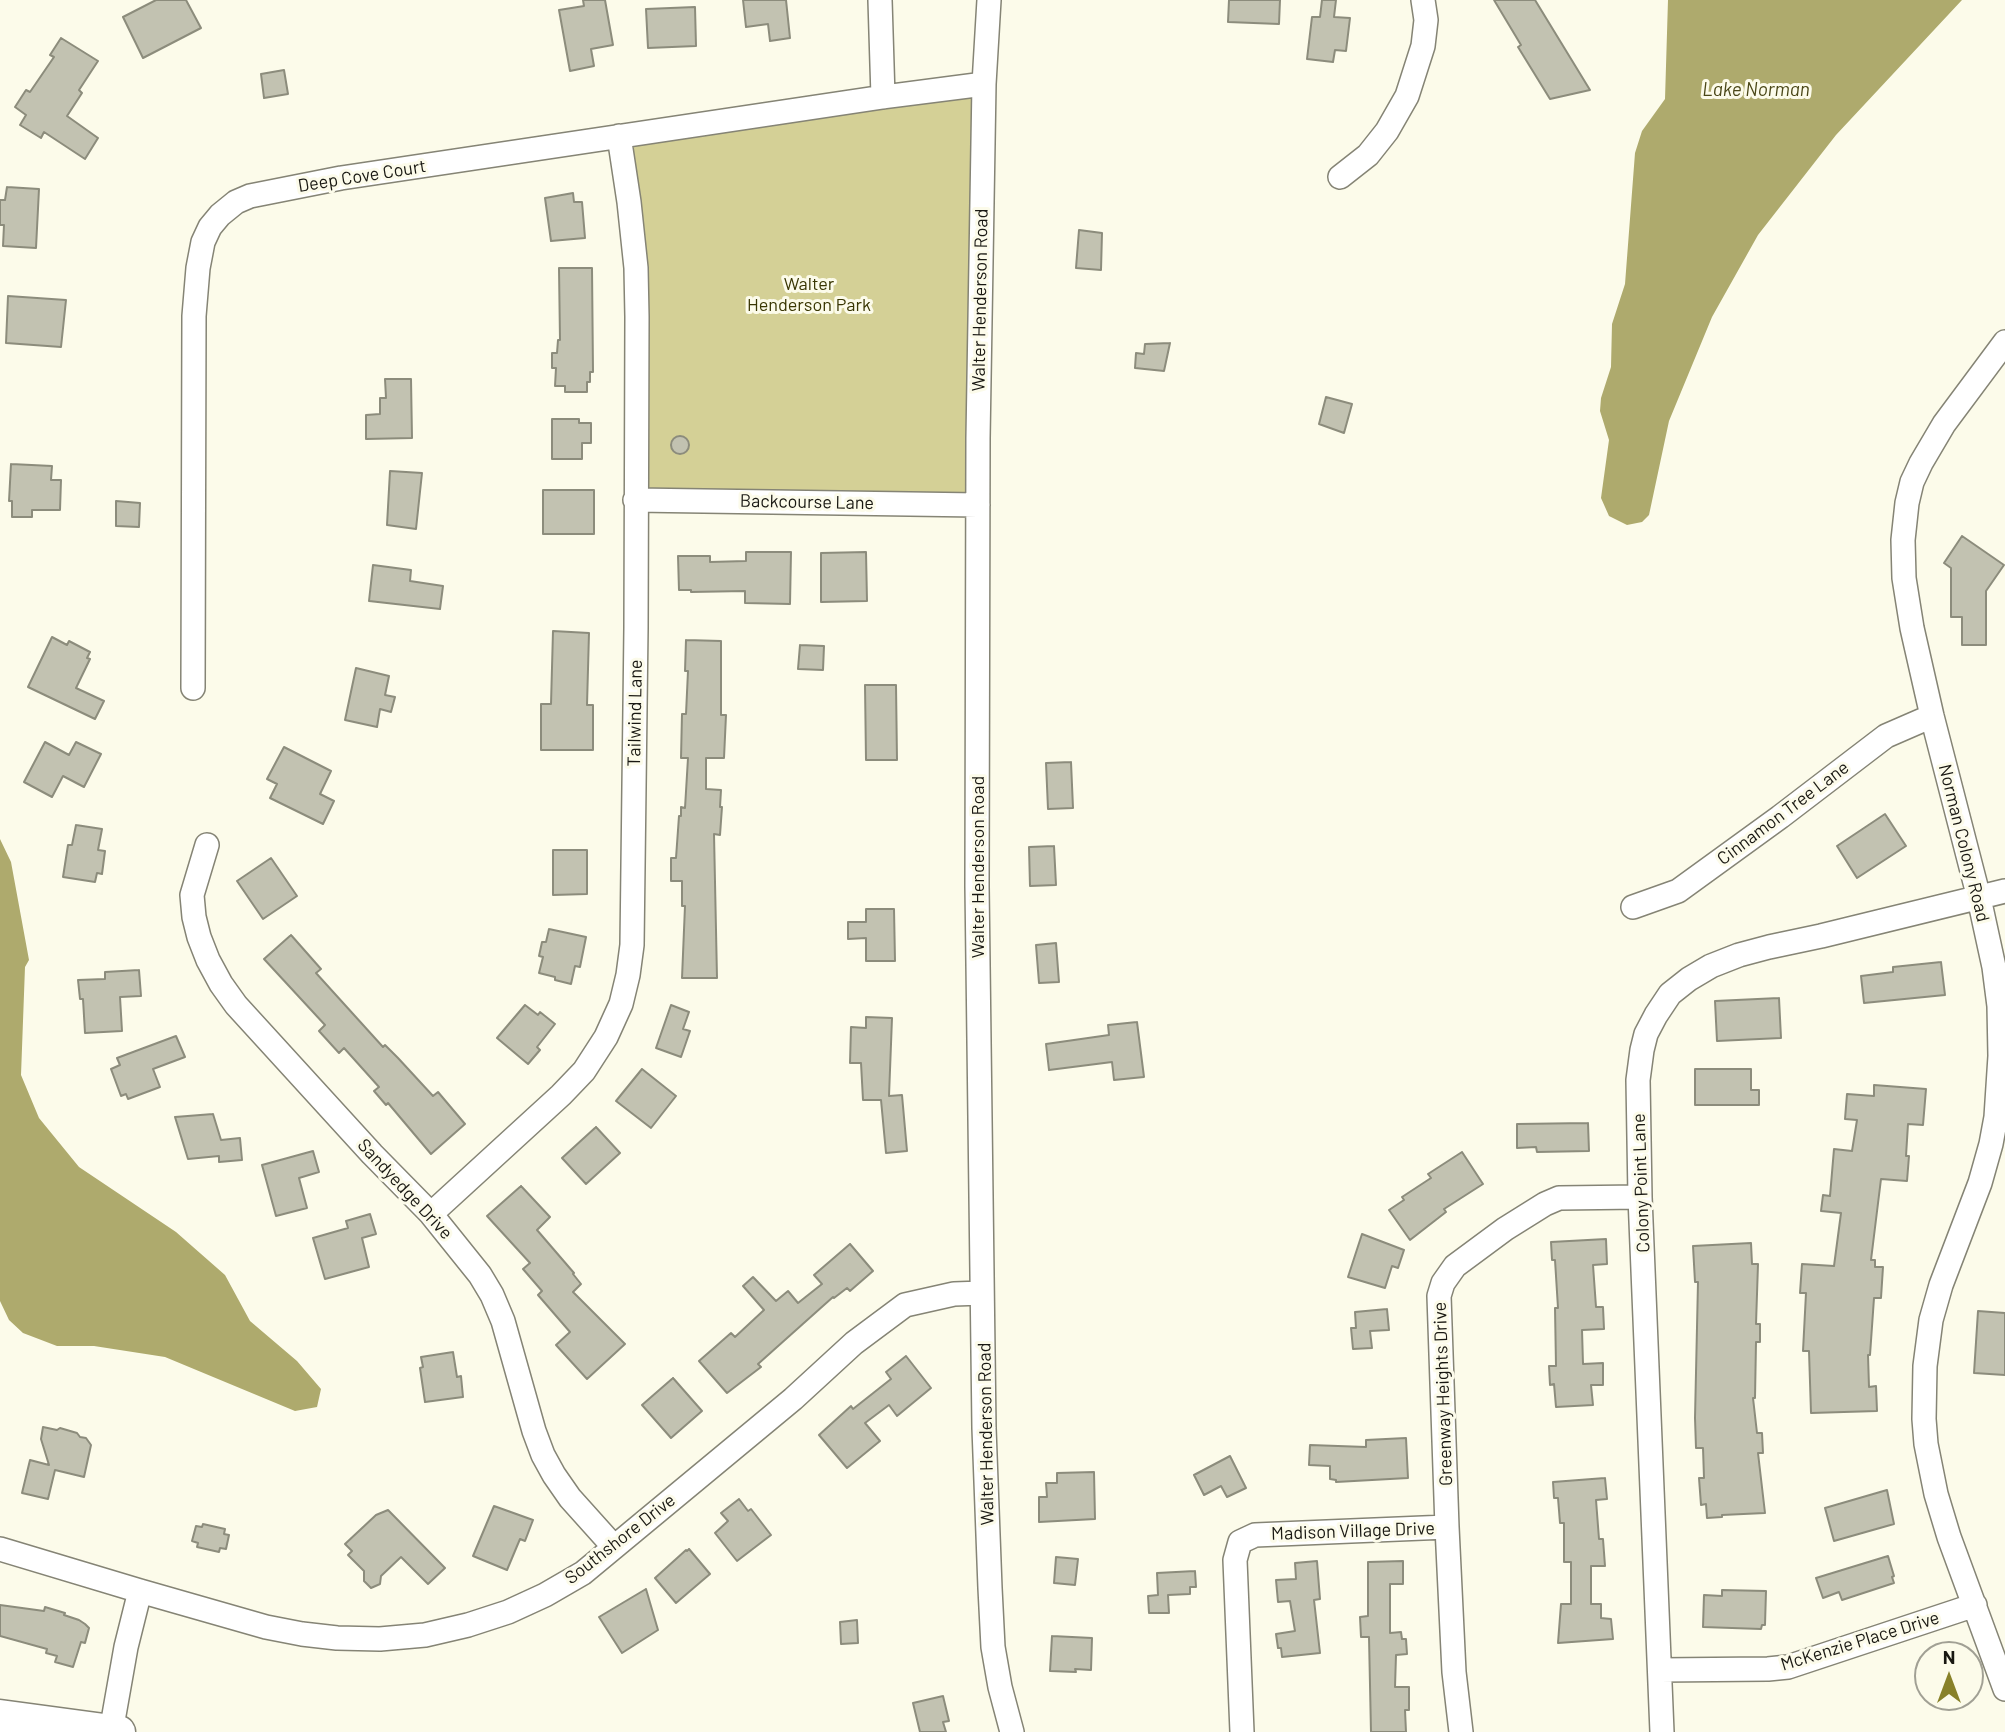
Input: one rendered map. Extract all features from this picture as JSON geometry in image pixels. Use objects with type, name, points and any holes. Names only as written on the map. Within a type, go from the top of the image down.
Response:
[{"type":"street","points":[[880,0],[883,97]]},
{"type":"street","name":"Walter Henderson Road","points":[[989,0],[984,84],[976,886],[984,1428],[993,1647],[1012,1732]]},
{"type":"street","points":[[1340,177],[1368,155],[1387,131],[1407,96],[1423,46],[1426,20],[1423,0]]},
{"type":"street","name":"Deep Cove Court","points":[[193,688],[194,316],[198,268],[203,242],[210,227],[236,202],[341,178],[984,84]]},
{"type":"street","name":"Tailwind Lane","points":[[431,1214],[584,1071],[606,1037],[621,1004],[628,975],[632,946],[636,628],[636,268],[619,136]]},
{"type":"street","name":"Norman Colony Road","points":[[2005,342],[1944,424],[1921,463],[1912,482],[1907,503],[1903,540],[1904,578],[1912,628],[1979,898],[1994,967],[1999,1006],[2000,1056],[1996,1117],[1991,1144],[1931,1320],[1925,1366],[1926,1444],[1948,1536],[2005,1689]]},
{"type":"street","name":"Backcourse Lane","points":[[635,500],[978,505]]},
{"type":"street","name":"Cinnamon Tree Lane","points":[[1633,907],[1678,891],[1886,736],[1932,716]]},
{"type":"street","name":"Sandyedge Drive","points":[[206,845],[192,895],[194,917],[199,937],[220,984],[245,1015],[466,1255],[492,1295],[503,1321],[543,1455],[570,1498],[614,1547]]},
{"type":"street","name":"Colony Point Lane","points":[[1662,1732],[1640,1197],[1638,1080],[1642,1050],[1656,1015],[1670,994],[1689,979],[1711,966],[1739,955],[2005,891]]},
{"type":"street","name":"Greenway Heights Drive","points":[[1461,1732],[1454,1672],[1447,1527],[1439,1296],[1443,1283],[1455,1266],[1505,1228],[1545,1204],[1559,1198],[1640,1197]]},
{"type":"street","name":"Southshore Drive","points":[[0,1549],[267,1627],[302,1634],[380,1639],[425,1635],[468,1625],[508,1612],[583,1573],[793,1399],[854,1343],[905,1305],[954,1294],[982,1293]]},
{"type":"street","name":"Madison Village Drive","points":[[1242,1732],[1236,1560],[1240,1542],[1255,1535],[1447,1527]]},
{"type":"street","points":[[0,1716],[114,1732],[126,1647],[140,1591]]},
{"type":"street","name":"McKenzie Place Drive","points":[[1660,1670],[1788,1667],[1975,1605]]},
{"type":"green space","name":"Walter Henderson Park","points":[[983,85],[977,504],[637,499],[621,137]]},
{"type":"water","name":"Lake Norman","points":[[1668,0],[1962,0],[1836,135],[1758,235],[1712,317],[1669,421],[1649,515],[1642,522],[1627,525],[1609,516],[1601,498],[1609,440],[1600,411],[1601,398],[1611,367],[1612,324],[1625,284],[1635,153],[1642,131],[1665,99]]},
{"type":"water","points":[[0,839],[11,862],[29,960],[25,967],[21,1075],[39,1118],[79,1167],[176,1232],[225,1275],[250,1321],[297,1361],[321,1389],[317,1407],[295,1411],[165,1357],[94,1346],[57,1346],[23,1333],[9,1320],[0,1301]]},
{"type":"building","points":[[156,0],[186,0],[201,28],[143,58],[123,17]]},
{"type":"building","points":[[583,0],[605,0],[613,45],[591,49],[594,66],[570,71],[559,10],[584,6]]},
{"type":"building","points":[[743,0],[786,0],[790,38],[770,41],[768,24],[746,27]]},
{"type":"building","points":[[1229,0],[1280,0],[1279,24],[1228,22]]},
{"type":"building","points":[[1322,0],[1336,0],[1334,17],[1350,18],[1346,51],[1335,50],[1333,62],[1307,59],[1312,17],[1320,17]]},
{"type":"building","points":[[1494,0],[1535,0],[1590,90],[1550,99],[1518,47],[1521,45]]},
{"type":"building","points":[[695,7],[696,46],[648,48],[646,9]]},
{"type":"building","points":[[61,38],[98,61],[79,90],[82,93],[67,116],[98,138],[85,159],[44,132],[41,138],[20,125],[26,115],[15,107],[26,90],[30,92],[54,57],[50,55]]},
{"type":"building","points":[[284,70],[288,94],[264,98],[261,74]]},
{"type":"building","points":[[7,187],[39,189],[36,248],[3,246],[4,225],[0,225],[0,200],[5,200]]},
{"type":"building","points":[[573,193],[574,202],[582,202],[585,238],[551,241],[545,198]]},
{"type":"building","points":[[1079,230],[1102,233],[1101,270],[1076,268]]},
{"type":"building","points":[[559,268],[592,268],[593,372],[590,372],[590,382],[587,382],[587,392],[565,392],[565,386],[555,386],[556,368],[552,368],[552,353],[557,353],[560,340]]},
{"type":"building","points":[[8,296],[66,300],[61,347],[6,343]]},
{"type":"building","points":[[1170,343],[1164,371],[1135,368],[1136,353],[1144,354],[1145,344]]},
{"type":"building","points":[[385,379],[411,379],[412,438],[366,439],[366,415],[380,414],[380,398],[386,398]]},
{"type":"building","points":[[1326,397],[1352,404],[1344,433],[1319,424]]},
{"type":"building","points":[[552,419],[579,419],[579,423],[591,423],[591,443],[582,443],[582,459],[552,459]]},
{"type":"building","points":[[680,436],[686,439],[689,445],[686,451],[680,454],[674,451],[671,445],[674,439]]},
{"type":"building","points":[[11,464],[52,466],[51,480],[61,480],[60,510],[32,510],[32,517],[12,517],[12,501],[9,501]]},
{"type":"building","points":[[390,471],[422,473],[416,529],[387,525]]},
{"type":"building","points":[[543,490],[594,490],[594,534],[543,534]]},
{"type":"building","points":[[116,501],[140,503],[139,527],[116,526]]},
{"type":"building","points":[[1962,536],[2004,565],[1986,591],[1986,645],[1962,645],[1962,617],[1951,617],[1951,568],[1944,563]]},
{"type":"building","points":[[746,552],[791,552],[790,604],[745,603],[745,591],[679,590],[678,556],[710,556],[710,562],[746,561]]},
{"type":"building","points":[[866,552],[867,601],[821,602],[821,553]]},
{"type":"building","points":[[373,565],[411,570],[410,581],[443,586],[440,609],[369,601]]},
{"type":"building","points":[[553,631],[589,633],[587,705],[593,705],[593,750],[541,750],[541,704],[551,704]]},
{"type":"building","points":[[52,637],[67,645],[69,641],[90,652],[87,658],[90,659],[76,688],[104,701],[95,719],[28,687]]},
{"type":"building","points":[[686,640],[721,641],[721,715],[726,715],[724,758],[706,758],[706,789],[721,790],[722,807],[720,835],[714,834],[717,978],[682,978],[685,906],[682,906],[682,881],[671,881],[671,858],[676,858],[679,816],[681,807],[685,808],[688,758],[681,758],[682,714],[686,714],[688,671],[685,671]]},
{"type":"building","points":[[800,645],[824,646],[823,670],[798,669]]},
{"type":"building","points":[[356,668],[389,676],[385,695],[395,697],[391,712],[380,709],[377,727],[345,720]]},
{"type":"building","points":[[865,685],[896,685],[897,760],[866,760]]},
{"type":"building","points":[[45,742],[69,755],[76,742],[101,754],[84,787],[63,776],[52,797],[24,782]]},
{"type":"building","points":[[284,747],[331,771],[320,794],[334,801],[323,824],[270,798],[277,784],[267,779]]},
{"type":"building","points":[[1071,762],[1073,808],[1048,809],[1046,763]]},
{"type":"building","points":[[1885,814],[1906,846],[1857,878],[1837,846]]},
{"type":"building","points":[[76,825],[102,829],[98,850],[105,851],[102,874],[97,873],[95,882],[63,877],[68,845],[72,845]]},
{"type":"building","points":[[1054,846],[1056,885],[1030,886],[1029,847]]},
{"type":"building","points":[[553,850],[587,850],[587,894],[553,895]]},
{"type":"building","points":[[271,858],[297,896],[263,919],[237,881]]},
{"type":"building","points":[[866,909],[894,909],[895,961],[866,961],[866,938],[848,939],[848,922],[866,922]]},
{"type":"building","points":[[549,929],[586,937],[580,967],[575,966],[571,984],[539,973],[543,957],[539,956],[542,942],[546,942]]},
{"type":"building","points":[[291,935],[321,969],[316,973],[383,1047],[385,1045],[433,1096],[438,1092],[465,1124],[431,1154],[388,1103],[386,1105],[374,1091],[379,1087],[344,1048],[339,1053],[319,1031],[325,1025],[264,959]]},
{"type":"building","points":[[1056,943],[1059,982],[1039,983],[1036,945]]},
{"type":"building","points":[[1941,962],[1945,995],[1864,1003],[1861,976],[1893,972],[1893,967]]},
{"type":"building","points":[[139,970],[141,996],[120,997],[122,1031],[85,1033],[83,999],[80,999],[78,980],[105,979],[105,972]]},
{"type":"building","points":[[1779,998],[1781,1038],[1717,1041],[1715,1001]]},
{"type":"building","points":[[525,1005],[538,1015],[540,1012],[555,1024],[537,1047],[540,1050],[528,1064],[497,1038]]},
{"type":"building","points":[[671,1005],[689,1012],[683,1029],[690,1031],[681,1057],[656,1048]]},
{"type":"building","points":[[866,1017],[892,1018],[889,1096],[902,1095],[907,1151],[886,1153],[881,1100],[863,1100],[861,1063],[850,1063],[851,1027],[866,1028]]},
{"type":"building","points":[[1137,1022],[1144,1077],[1114,1080],[1112,1062],[1049,1070],[1046,1044],[1109,1035],[1108,1025]]},
{"type":"building","points":[[176,1036],[185,1057],[153,1069],[160,1087],[128,1099],[126,1094],[121,1096],[111,1069],[120,1065],[117,1058]]},
{"type":"building","points":[[642,1069],[676,1096],[651,1128],[616,1101]]},
{"type":"building","points":[[1695,1069],[1751,1069],[1751,1090],[1759,1090],[1759,1105],[1695,1105]]},
{"type":"building","points":[[1874,1085],[1926,1089],[1923,1125],[1908,1124],[1907,1181],[1881,1179],[1871,1260],[1875,1260],[1875,1267],[1883,1267],[1881,1298],[1874,1298],[1868,1355],[1869,1387],[1876,1386],[1877,1411],[1811,1413],[1809,1351],[1803,1351],[1806,1293],[1800,1293],[1802,1264],[1834,1266],[1841,1213],[1821,1211],[1823,1195],[1830,1196],[1834,1149],[1852,1151],[1857,1120],[1845,1119],[1847,1094],[1874,1096]]},
{"type":"building","points":[[213,1114],[221,1140],[240,1138],[242,1160],[219,1162],[219,1156],[188,1159],[175,1117]]},
{"type":"building","points":[[1588,1123],[1589,1151],[1537,1152],[1536,1147],[1517,1148],[1517,1124]]},
{"type":"building","points":[[596,1127],[620,1153],[586,1184],[562,1158]]},
{"type":"building","points":[[313,1151],[319,1172],[299,1178],[307,1208],[276,1216],[262,1165]]},
{"type":"building","points":[[1462,1152],[1483,1184],[1444,1209],[1446,1212],[1410,1240],[1389,1210],[1404,1200],[1402,1197],[1431,1178],[1428,1174]]},
{"type":"building","points":[[521,1186],[550,1217],[537,1230],[581,1284],[573,1292],[625,1344],[587,1379],[556,1345],[570,1332],[538,1295],[542,1291],[523,1269],[530,1263],[487,1216]]},
{"type":"building","points":[[370,1214],[376,1234],[362,1238],[369,1267],[325,1279],[313,1238],[348,1228],[346,1221]]},
{"type":"building","points":[[1362,1234],[1404,1250],[1398,1268],[1392,1266],[1385,1288],[1348,1277]]},
{"type":"building","points":[[1606,1239],[1607,1264],[1593,1265],[1596,1307],[1603,1307],[1604,1329],[1582,1330],[1583,1364],[1603,1363],[1603,1385],[1591,1385],[1593,1405],[1556,1407],[1554,1384],[1550,1385],[1549,1366],[1556,1366],[1555,1308],[1558,1308],[1551,1242]]},
{"type":"building","points":[[1751,1243],[1752,1264],[1758,1264],[1756,1324],[1760,1324],[1760,1342],[1756,1342],[1753,1398],[1757,1433],[1762,1433],[1763,1453],[1758,1453],[1765,1513],[1707,1518],[1706,1504],[1701,1505],[1699,1478],[1704,1478],[1703,1448],[1696,1448],[1698,1282],[1695,1282],[1693,1246]]},
{"type":"building","points":[[850,1244],[873,1271],[850,1291],[847,1288],[833,1297],[758,1364],[761,1367],[727,1393],[699,1361],[731,1333],[735,1337],[764,1310],[743,1286],[753,1277],[776,1301],[788,1291],[798,1303],[822,1284],[814,1275]]},
{"type":"building","points":[[1387,1309],[1389,1330],[1370,1331],[1372,1348],[1353,1349],[1351,1328],[1356,1328],[1355,1312]]},
{"type":"building","points":[[1978,1311],[2005,1313],[2005,1375],[1974,1373]]},
{"type":"building","points":[[453,1352],[457,1377],[461,1376],[463,1397],[425,1402],[421,1357]]},
{"type":"building","points":[[906,1356],[931,1388],[897,1416],[889,1405],[865,1423],[880,1441],[847,1468],[819,1435],[851,1406],[853,1409],[891,1379],[886,1372]]},
{"type":"building","points":[[673,1378],[702,1411],[671,1438],[642,1405]]},
{"type":"building","points":[[43,1427],[77,1433],[91,1445],[84,1477],[55,1470],[48,1499],[22,1493],[30,1460],[49,1465],[41,1439]]},
{"type":"building","points":[[1406,1438],[1408,1478],[1336,1482],[1330,1479],[1330,1466],[1309,1465],[1310,1445],[1366,1447],[1366,1440]]},
{"type":"building","points":[[1230,1456],[1246,1488],[1227,1497],[1221,1486],[1204,1495],[1194,1475]]},
{"type":"building","points":[[1094,1472],[1095,1519],[1039,1522],[1039,1497],[1047,1497],[1046,1483],[1057,1483],[1057,1473]]},
{"type":"building","points":[[1605,1478],[1607,1499],[1596,1500],[1599,1539],[1603,1539],[1605,1566],[1591,1566],[1591,1604],[1601,1604],[1601,1618],[1611,1619],[1613,1639],[1558,1643],[1561,1604],[1571,1604],[1571,1562],[1564,1562],[1564,1523],[1560,1523],[1558,1498],[1554,1498],[1553,1482]]},
{"type":"building","points":[[1887,1490],[1894,1524],[1834,1541],[1825,1508]]},
{"type":"building","points":[[739,1499],[748,1511],[751,1509],[771,1535],[737,1561],[715,1533],[728,1521],[721,1513]]},
{"type":"building","points":[[494,1506],[533,1520],[525,1541],[520,1539],[507,1570],[473,1556]]},
{"type":"building","points":[[388,1510],[445,1568],[428,1584],[401,1557],[381,1576],[380,1584],[371,1588],[364,1581],[364,1571],[348,1555],[352,1551],[345,1544],[376,1515]]},
{"type":"building","points":[[203,1524],[225,1529],[224,1534],[229,1535],[226,1549],[220,1548],[219,1552],[197,1547],[198,1543],[192,1541],[196,1526],[202,1527]]},
{"type":"building","points":[[689,1549],[710,1574],[676,1603],[655,1578]]},
{"type":"building","points":[[1888,1556],[1894,1583],[1842,1600],[1839,1592],[1823,1598],[1816,1578]]},
{"type":"building","points":[[1056,1557],[1078,1559],[1075,1585],[1054,1583]]},
{"type":"building","points":[[1317,1561],[1320,1599],[1314,1600],[1320,1653],[1282,1657],[1276,1634],[1295,1631],[1290,1601],[1278,1602],[1276,1580],[1296,1579],[1295,1563]]},
{"type":"building","points":[[1403,1561],[1403,1584],[1390,1584],[1390,1633],[1401,1632],[1402,1639],[1406,1639],[1407,1654],[1396,1655],[1395,1687],[1409,1687],[1409,1710],[1405,1710],[1406,1732],[1371,1732],[1369,1637],[1361,1637],[1360,1617],[1368,1616],[1368,1562]]},
{"type":"building","points":[[1195,1571],[1196,1587],[1190,1587],[1190,1594],[1168,1595],[1169,1613],[1149,1613],[1148,1596],[1158,1595],[1157,1573]]},
{"type":"building","points":[[646,1589],[658,1630],[622,1653],[599,1617]]},
{"type":"building","points":[[1722,1590],[1766,1591],[1765,1625],[1762,1625],[1761,1629],[1703,1627],[1704,1595],[1722,1596]]},
{"type":"building","points":[[0,1605],[44,1611],[45,1607],[65,1613],[64,1615],[85,1624],[89,1628],[85,1643],[81,1642],[73,1667],[55,1662],[57,1656],[46,1653],[47,1649],[0,1636]]},
{"type":"building","points":[[857,1620],[858,1643],[841,1644],[840,1622]]},
{"type":"building","points":[[1052,1636],[1092,1638],[1091,1670],[1050,1671]]},
{"type":"building","points":[[943,1696],[949,1721],[943,1722],[946,1732],[920,1732],[913,1703]]}]
